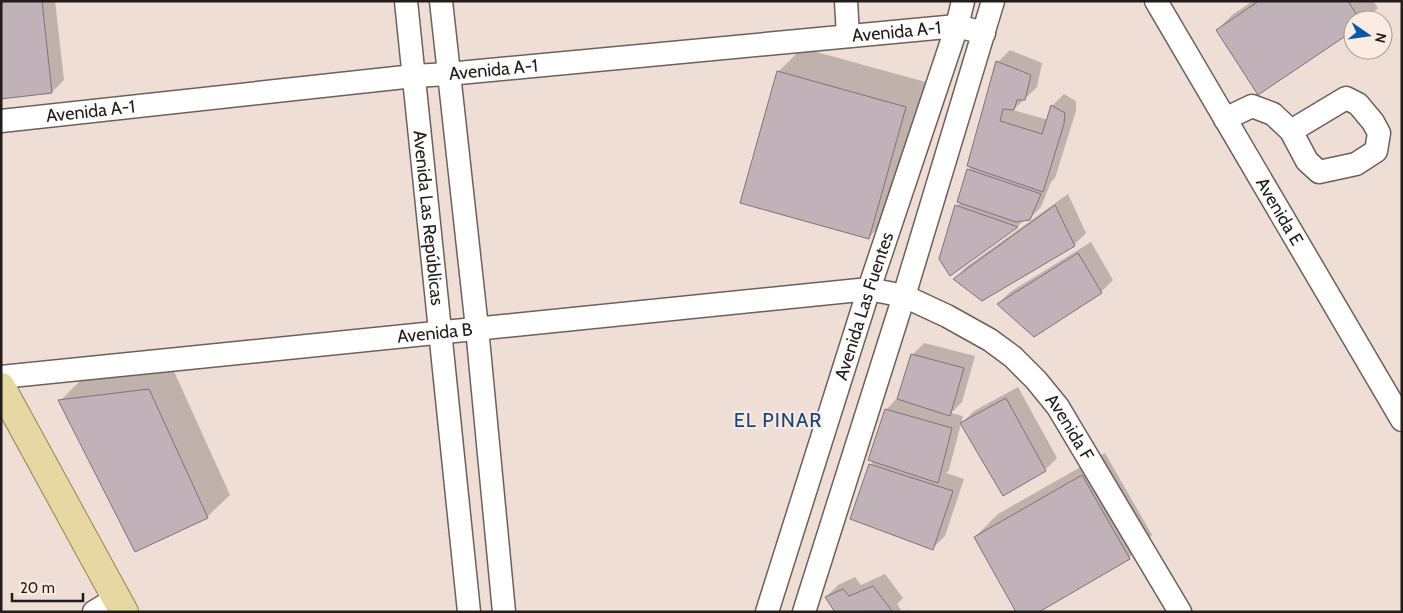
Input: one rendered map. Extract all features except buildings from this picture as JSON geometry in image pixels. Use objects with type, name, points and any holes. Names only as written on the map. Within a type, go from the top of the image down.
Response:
[{"type":"main road","points":[[1,387],[112,607]]},
{"type":"street","name":"Avenida Las Repúblicas","points":[[406,1],[469,612]]},
{"type":"street","name":"Avenida Las Repúblicas","points":[[441,1],[477,328],[504,612]]},
{"type":"street","points":[[846,1],[848,36]]},
{"type":"street","name":"Avenida Las Fuentes","points":[[767,612],[869,289],[957,26],[963,1]]},
{"type":"street","name":"Avenida Las Fuentes","points":[[804,612],[904,296],[993,1]]},
{"type":"street","name":"Avenida E","points":[[1156,1],[1402,420]]},
{"type":"street","name":"Avenida A-1","points":[[1,121],[414,76],[957,26],[984,33]]},
{"type":"street","points":[[1225,119],[1252,106],[1273,114],[1291,131]]},
{"type":"street","name":"Avenida B","points":[[1,377],[869,289],[904,296]]},
{"type":"street","name":"Avenida F","points":[[904,296],[947,316],[990,340],[1013,357],[1036,380],[1058,407],[1180,612]]},
{"type":"district","name":"EL PINAR","points":[[778,420]]}]
